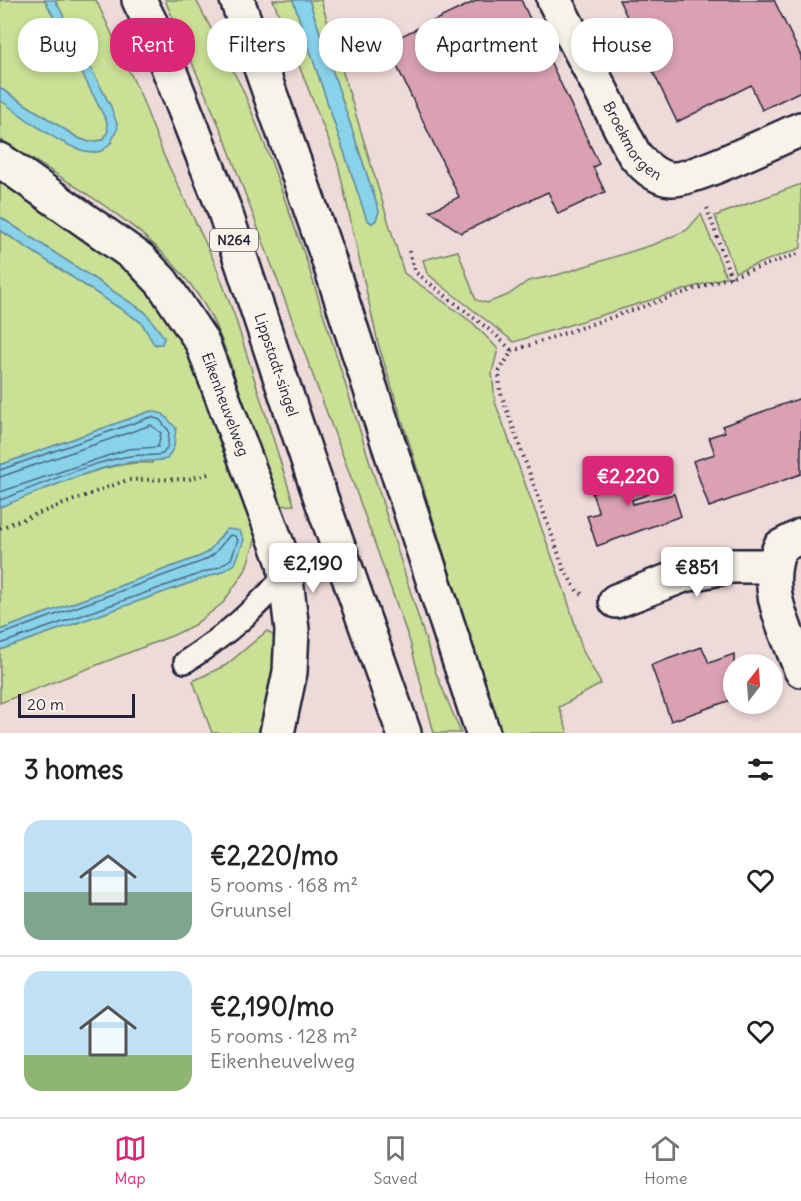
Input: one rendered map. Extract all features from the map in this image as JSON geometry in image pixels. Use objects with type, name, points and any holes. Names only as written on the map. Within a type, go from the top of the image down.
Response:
[{"type":"main road","name":"Lippstadt-singel","points":[[139,0],[151,24],[224,209],[316,484],[404,733]]},
{"type":"main road","points":[[237,0],[327,255],[483,733]]},
{"type":"main road","name":"Broekmorgen","points":[[554,0],[647,169],[671,179],[695,174],[801,129]]},
{"type":"main road","name":"Eikenheuvelweg","points":[[0,160],[131,253],[162,282],[202,342],[284,563],[292,630],[290,672],[277,733]]},
{"type":"main road","points":[[801,536],[780,547],[772,566],[773,592],[801,670]]},
{"type":"main road","points":[[616,601],[684,575],[730,566],[772,566]]},
{"type":"lane","points":[[185,662],[227,634],[258,607],[285,574]]},
{"type":"path","points":[[695,174],[731,278]]},
{"type":"path","points":[[409,251],[415,272],[496,335],[512,351]]},
{"type":"path","points":[[616,601],[599,602],[577,591],[564,569],[500,391],[499,372],[512,351],[801,253]]},
{"type":"path","points":[[0,528],[127,480],[189,479],[248,462]]},
{"type":"green space","points":[[0,0],[45,0],[54,18],[18,18],[18,72],[82,72],[107,122],[108,131],[103,140],[89,142],[78,138],[0,88]]},
{"type":"green space","points":[[55,0],[96,0],[110,30],[110,72],[130,72],[164,156],[214,261],[235,317],[294,505],[279,506],[220,336],[209,312],[183,275],[136,229],[83,191],[0,139],[0,100],[62,142],[112,142],[111,107],[93,72],[98,72],[98,18],[64,18]]},
{"type":"green space","points":[[165,0],[196,0],[207,21],[207,72],[234,72],[243,90],[307,262],[436,673],[461,733],[434,733],[410,642],[356,491],[224,137],[195,70],[195,18],[173,18]]},
{"type":"green space","points":[[273,0],[293,0],[299,18],[280,18]]},
{"type":"green space","points":[[309,0],[321,0],[326,18],[319,18],[319,30]]},
{"type":"green space","points":[[307,42],[367,220],[372,223],[376,220],[379,211],[333,72],[343,72],[404,273],[473,323],[498,349],[492,373],[495,402],[565,592],[583,651],[601,684],[559,707],[568,733],[500,733],[378,343],[338,164],[302,72],[307,72]]},
{"type":"green space","points":[[0,176],[94,236],[155,297],[194,361],[258,532],[245,571],[223,603],[194,625],[174,635],[0,703],[0,650],[221,572],[240,531],[227,529],[209,551],[201,556],[0,630],[0,507],[95,471],[134,463],[152,463],[151,411],[0,465],[0,230],[141,322],[156,345],[164,339],[145,312],[0,217]]},
{"type":"green space","points":[[801,184],[801,248],[735,272],[715,216]]},
{"type":"green space","points":[[701,214],[726,277],[514,342],[427,273],[423,260],[458,251],[476,300],[487,303],[508,295],[528,281],[557,275],[655,244],[687,230]]},
{"type":"green space","points":[[267,631],[281,641],[266,733],[212,733],[193,681],[226,665]]},
{"type":"water","points":[[45,0],[55,0],[64,18],[54,18]]},
{"type":"water","points":[[293,0],[309,0],[319,30],[319,72],[333,72],[379,211],[376,220],[372,223],[367,220],[307,42],[307,18],[299,18]]},
{"type":"water","points":[[82,72],[93,72],[111,107],[118,127],[106,148],[93,152],[65,144],[35,125],[0,100],[0,88],[78,138],[89,142],[103,140],[108,131],[107,122]]},
{"type":"water","points":[[0,217],[145,312],[164,337],[162,344],[154,344],[141,322],[0,230]]},
{"type":"water","points":[[151,411],[163,414],[176,428],[174,447],[167,459],[131,462],[100,469],[0,507],[0,465]]},
{"type":"water","points":[[227,529],[240,531],[244,540],[235,564],[221,572],[0,650],[0,630],[201,556],[209,551]]},
{"type":"building","points":[[478,0],[521,0],[530,18],[439,18]]},
{"type":"building","points":[[619,0],[774,0],[801,56],[801,91],[762,110],[751,85],[677,122],[653,72],[673,72],[673,18],[628,18]]},
{"type":"building","points":[[415,29],[415,72],[555,72],[599,164],[593,167],[605,192],[558,214],[548,192],[461,233],[430,211],[459,197],[400,72],[403,72],[403,35]]},
{"type":"building","points":[[801,398],[801,474],[709,507],[693,461],[715,454],[709,437],[725,432],[722,426]]},
{"type":"building","points":[[637,462],[649,494],[632,500],[633,504],[674,494],[681,516],[597,546],[587,516],[599,513],[592,493],[611,486],[606,472]]},
{"type":"building","points":[[702,647],[709,663],[723,658],[723,703],[671,721],[651,665]]}]
